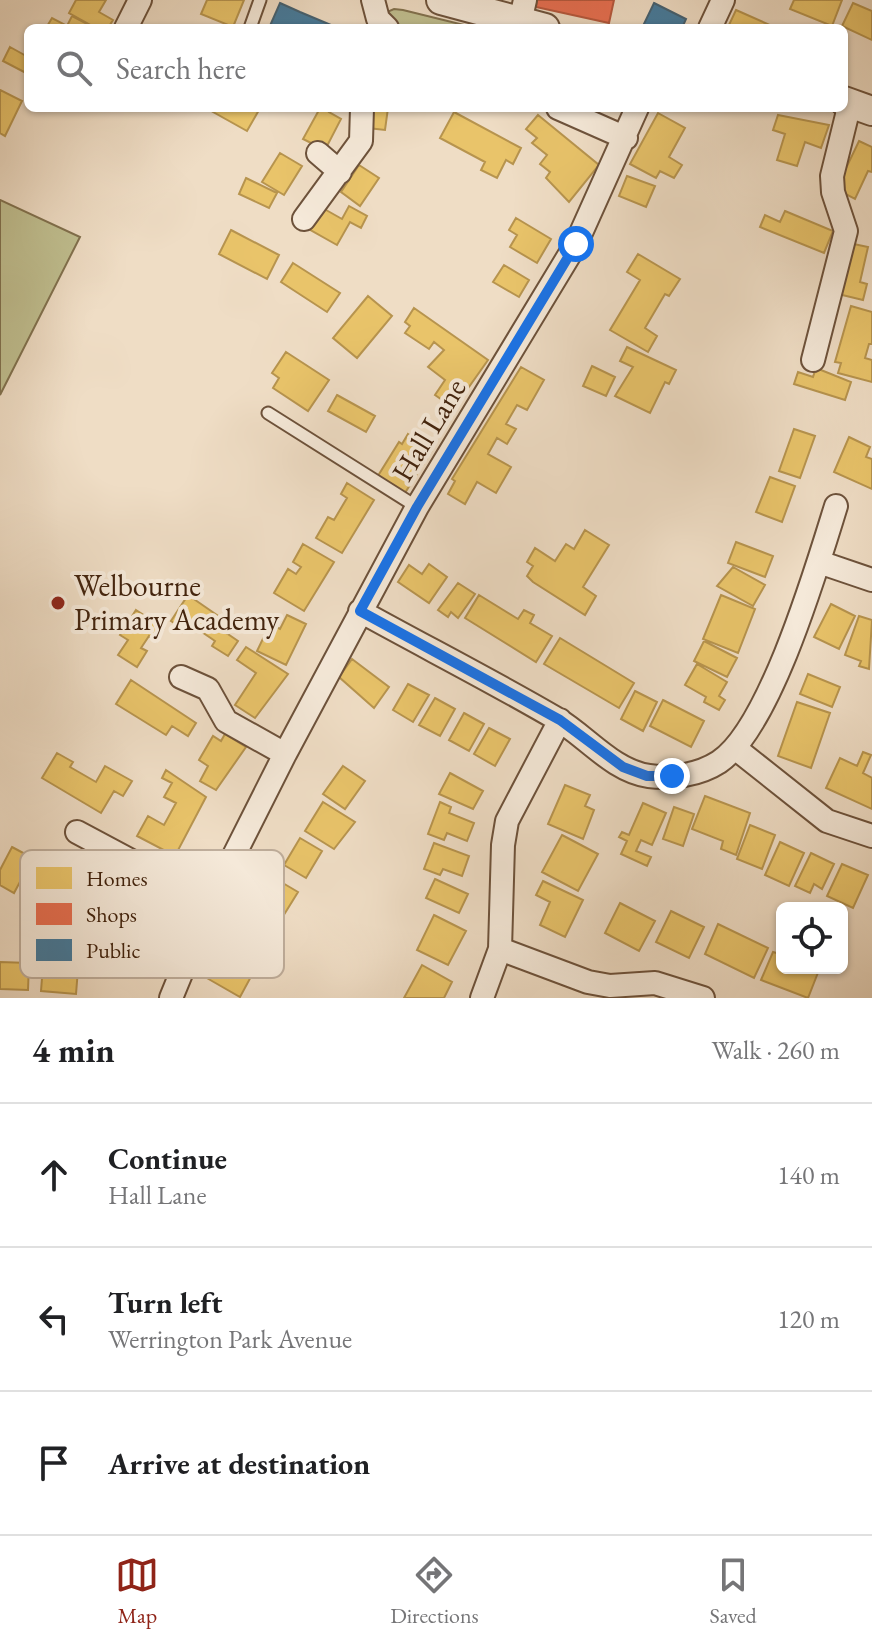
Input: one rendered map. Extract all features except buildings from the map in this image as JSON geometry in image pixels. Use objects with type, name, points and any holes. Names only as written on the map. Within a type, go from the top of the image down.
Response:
[{"type":"street","points":[[128,24],[140,0]]},
{"type":"street","points":[[373,0],[378,19],[383,24]]},
{"type":"street","points":[[441,0],[530,17]]},
{"type":"street","points":[[712,24],[723,0]]},
{"type":"street","points":[[813,360],[846,231],[833,192],[832,176],[855,105]]},
{"type":"street","points":[[304,219],[361,141],[362,112]]},
{"type":"street","points":[[567,112],[626,138]]},
{"type":"street","name":"Hall Lane","points":[[237,850],[417,507],[576,244],[636,112]]},
{"type":"street","points":[[318,153],[340,172]]},
{"type":"street","points":[[360,611],[560,720],[623,767],[647,776],[698,772],[719,762],[735,748],[762,712],[819,562],[836,506]]},
{"type":"street","points":[[819,562],[872,580]]},
{"type":"street","points":[[181,677],[208,689],[226,721],[285,754]]},
{"type":"street","points":[[482,998],[500,949],[503,845],[507,821],[560,720]]},
{"type":"street","points":[[735,748],[827,821],[872,836]]},
{"type":"street","points":[[77,832],[111,850]]},
{"type":"street","points":[[500,949],[588,982],[610,986],[655,983],[703,998]]},
{"type":"street","name":"Hall Lane","points":[[171,998],[179,978]]},
{"type":"lane","points":[[251,24],[260,0]]},
{"type":"lane","points":[[268,413],[417,507]]},
{"type":"shaded area","points":[[403,10],[460,24],[393,24],[387,12]]},
{"type":"shaded area","points":[[0,200],[80,237],[0,395]]},
{"type":"place","name":"Welbourne Primary Academy","points":[[58,603]]},
{"type":"route","points":[[576,244],[417,507],[360,611],[560,720],[623,767],[647,776],[672,776]]}]
